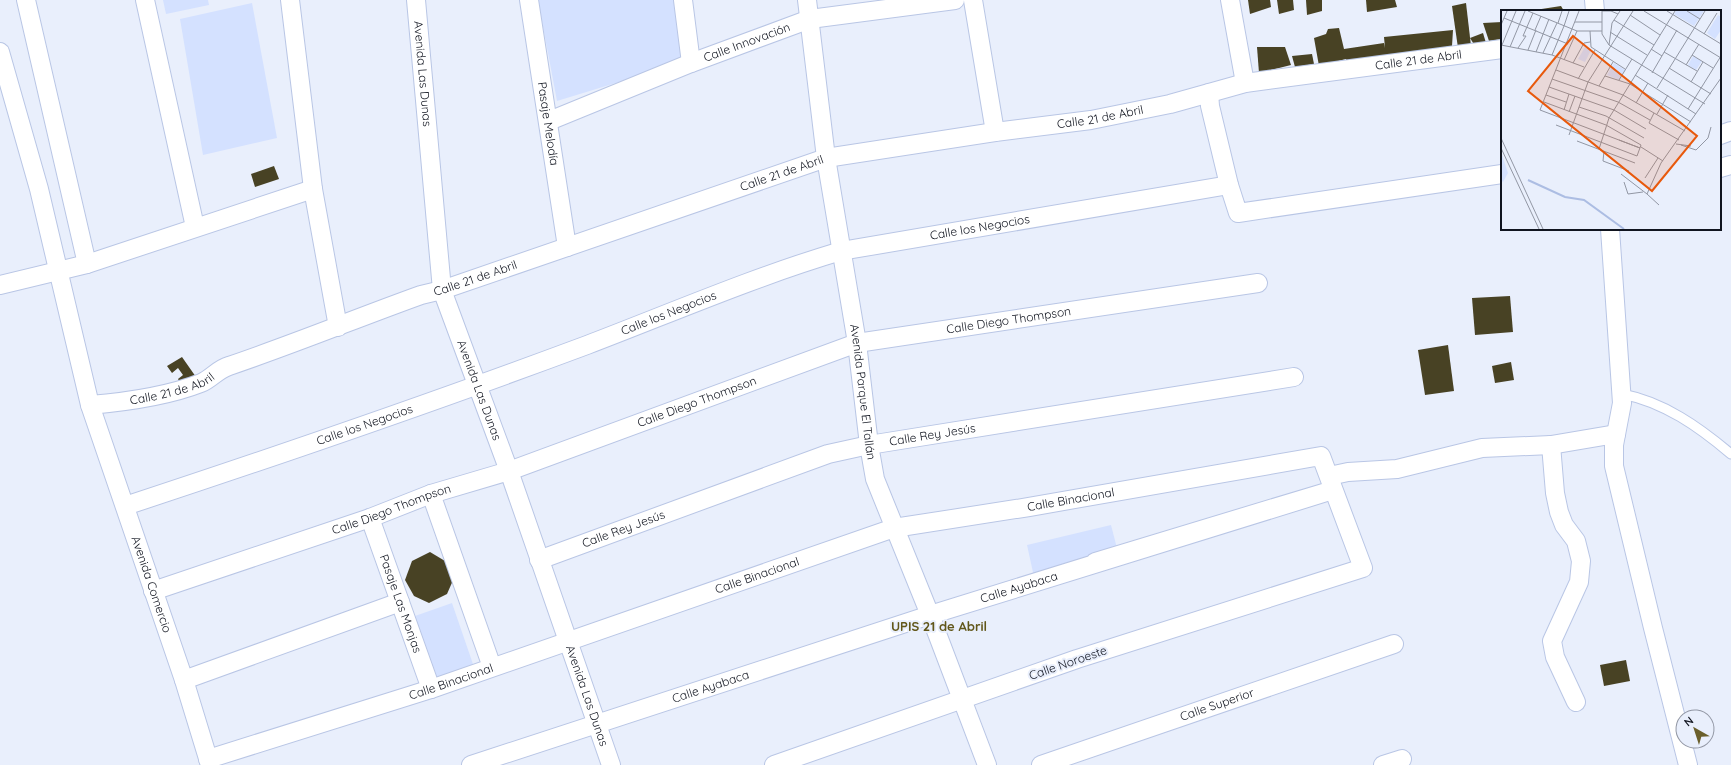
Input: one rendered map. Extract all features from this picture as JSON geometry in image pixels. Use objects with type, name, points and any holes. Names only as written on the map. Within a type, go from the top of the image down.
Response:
[{"type":"street","points":[[26,0],[87,264]]},
{"type":"street","points":[[145,0],[195,227]]},
{"type":"street","points":[[290,0],[313,190],[338,327]]},
{"type":"street","name":"Avenida Las Dunas","points":[[416,0],[442,290],[509,471],[538,560],[611,765]]},
{"type":"street","name":"Pasaje Melodía","points":[[528,0],[567,247]]},
{"type":"street","points":[[683,0],[691,63]]},
{"type":"street","name":"Avenida Parque El Tallán","points":[[807,0],[826,158],[857,343],[869,445],[875,479],[930,615],[987,765]]},
{"type":"street","name":"Calle Innovación","points":[[548,121],[691,63],[810,20],[955,0]]},
{"type":"street","points":[[973,0],[996,132]]},
{"type":"street","points":[[1230,0],[1245,83]]},
{"type":"street","points":[[1594,0],[1595,10]]},
{"type":"street","name":"Calle 21 de Abril","points":[[90,405],[124,402],[202,383],[226,366],[338,327],[421,295],[442,290],[826,158],[996,132],[1091,120],[1170,104],[1245,83],[1501,49]]},
{"type":"street","name":"Avenida Comercio","points":[[0,52],[7,104],[59,271],[90,405],[184,680],[209,762]]},
{"type":"street","points":[[1209,93],[1210,106],[1229,186],[1238,213],[1501,174]]},
{"type":"street","points":[[1721,136],[1731,131]]},
{"type":"street","points":[[1721,168],[1731,165]]},
{"type":"street","name":"Calle los Negocios","points":[[125,506],[223,474],[478,384],[587,345],[785,268],[841,251],[1229,186]]},
{"type":"street","points":[[0,285],[87,264],[195,227],[313,190]]},
{"type":"street","points":[[1610,230],[1622,394],[1622,403],[1616,434],[1614,466],[1688,765]]},
{"type":"street","name":"Calle Diego Thompson","points":[[153,591],[370,518],[431,494],[509,471],[857,343],[1258,283]]},
{"type":"street","name":"Calle Rey Jesús","points":[[538,560],[828,454],[869,445],[1294,377]]},
{"type":"street","points":[[1095,562],[1333,482],[1348,472],[1397,469],[1482,448],[1551,445],[1616,434]]},
{"type":"street","points":[[1551,445],[1555,493],[1559,512],[1564,525],[1576,541],[1581,561],[1579,582],[1552,641],[1555,657],[1576,702]]},
{"type":"street","name":"Calle Binacional","points":[[209,762],[567,643],[894,528],[1029,507],[1321,456],[1333,482]]},
{"type":"street","name":"Calle Noroeste","points":[[774,765],[962,700],[1077,658],[1363,568],[1333,482]]},
{"type":"street","name":"Calle Ayabaca","points":[[471,765],[1333,482]]},
{"type":"street","points":[[431,494],[492,667]]},
{"type":"street","name":"Pasaje Las Monjas","points":[[370,518],[430,689]]},
{"type":"street","points":[[184,680],[400,602]]},
{"type":"street","name":"Calle Superior","points":[[1046,764],[1394,644]]},
{"type":"street","points":[[1383,765],[1402,759]]},
{"type":"lane","points":[[1622,394],[1650,402],[1678,415],[1709,436],[1731,454]]},
{"type":"shaded area","points":[[163,0],[208,0],[209,5],[166,14]]},
{"type":"shaded area","points":[[538,0],[683,0],[694,59],[557,101]]},
{"type":"shaded area","points":[[252,3],[277,138],[203,155],[180,19]]},
{"type":"shaded area","points":[[1111,525],[1119,556],[1034,577],[1027,545]]},
{"type":"shaded area","points":[[452,603],[475,670],[438,682],[415,616]]},
{"type":"building","points":[[1248,0],[1270,0],[1271,7],[1250,14]]},
{"type":"building","points":[[1277,0],[1293,0],[1294,10],[1279,14]]},
{"type":"building","points":[[1306,0],[1322,0],[1322,11],[1307,15]]},
{"type":"building","points":[[1366,0],[1395,0],[1397,7],[1367,12]]},
{"type":"building","points":[[1466,3],[1471,46],[1458,48],[1452,6]]},
{"type":"building","points":[[1561,6],[1563,10],[1535,10]]},
{"type":"building","points":[[1501,22],[1501,39],[1489,41],[1483,23]]},
{"type":"building","points":[[1339,28],[1344,49],[1384,43],[1385,48],[1384,37],[1453,30],[1452,46],[1347,62],[1346,59],[1319,66],[1314,38],[1326,34],[1328,29]]},
{"type":"building","points":[[1483,33],[1486,43],[1475,46],[1470,38]]},
{"type":"building","points":[[1257,47],[1285,47],[1291,65],[1259,73]]},
{"type":"building","points":[[1312,54],[1314,64],[1295,67],[1292,56]]},
{"type":"building","points":[[274,166],[279,179],[255,187],[251,174]]},
{"type":"building","points":[[1510,296],[1513,332],[1475,335],[1472,298]]},
{"type":"building","points":[[1448,345],[1454,391],[1425,395],[1418,350]]},
{"type":"building","points":[[182,357],[196,377],[182,386],[178,379],[183,375],[178,368],[172,373],[167,366]]},
{"type":"building","points":[[1511,362],[1514,380],[1495,383],[1492,366]]},
{"type":"building","points":[[430,552],[445,561],[454,578],[447,594],[429,603],[414,596],[405,580],[412,561]]},
{"type":"building","points":[[1626,660],[1630,681],[1604,686],[1600,665]]},
{"type":"district","name":"UPIS 21 de Abril","points":[[939,626]]}]
